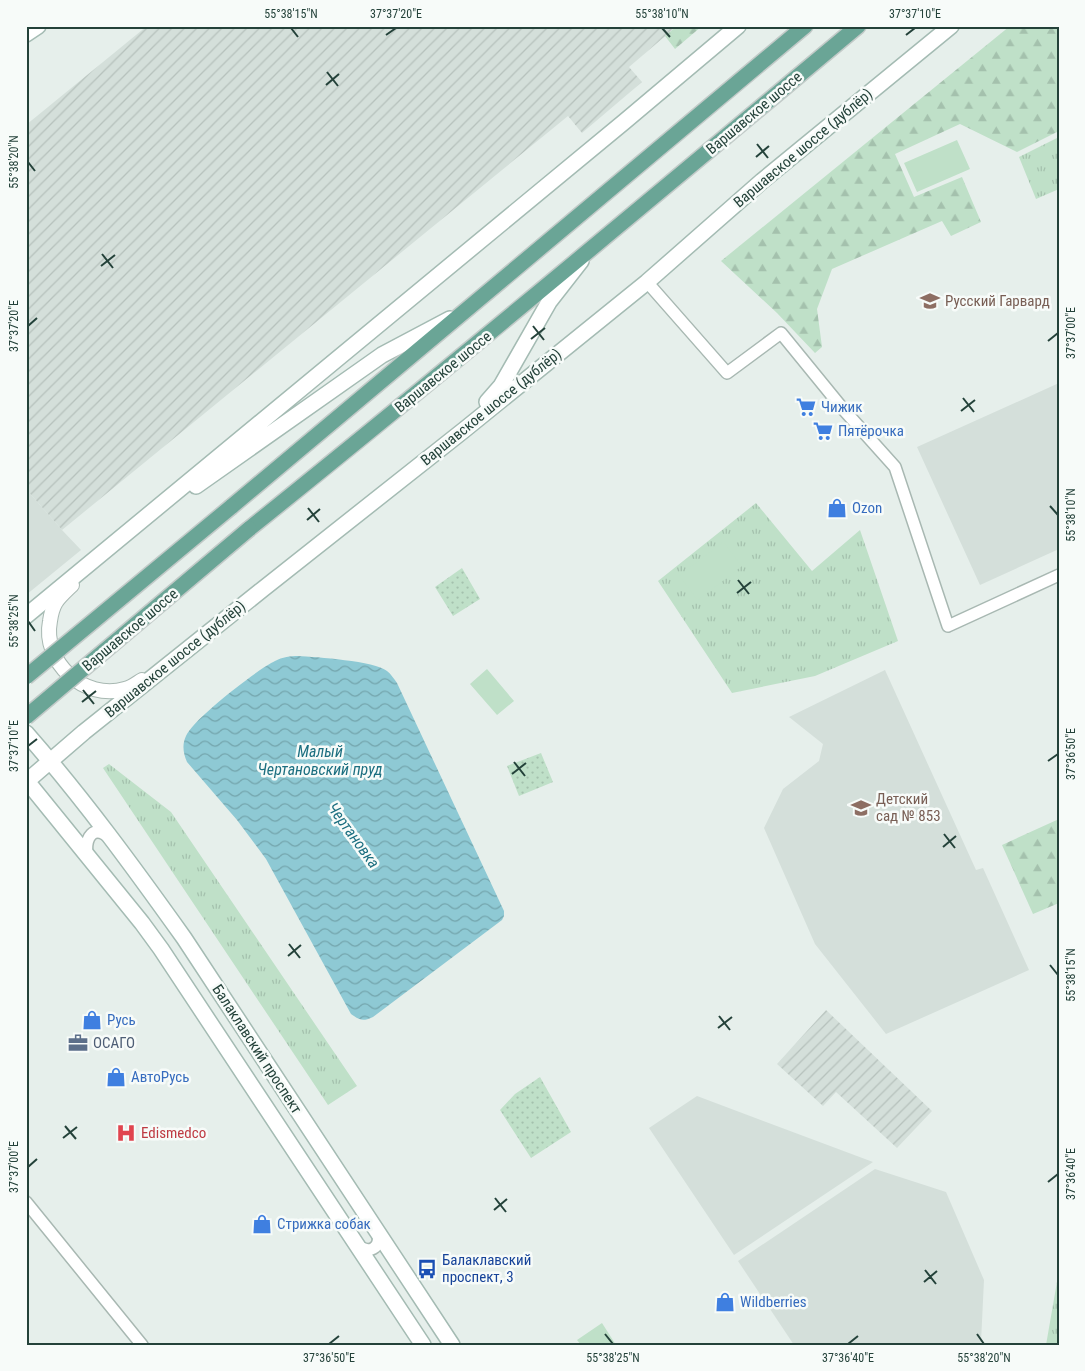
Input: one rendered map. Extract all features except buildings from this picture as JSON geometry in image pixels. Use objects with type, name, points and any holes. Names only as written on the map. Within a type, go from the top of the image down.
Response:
[{"type":"main road","points":[[26,34],[38,26]]},
{"type":"main road","points":[[26,616],[738,26]]},
{"type":"main road","name":"Варшавское шоссе","points":[[26,677],[805,26]]},
{"type":"main road","name":"Варшавское шоссе","points":[[26,717],[249,529],[421,391],[858,26]]},
{"type":"main road","name":"Варшавское шоссе (дублёр)","points":[[26,781],[84,732],[647,282],[762,181],[951,26]]},
{"type":"main road","points":[[464,430],[501,386],[550,302],[587,253]]},
{"type":"main road","points":[[126,532],[189,491],[382,355],[464,312]]},
{"type":"main road","name":"Балаклавский проспект","points":[[26,733],[148,886],[452,1345]]},
{"type":"main road","name":"Балаклавский проспект","points":[[26,781],[161,949],[423,1345]]},
{"type":"street","points":[[647,282],[726,373],[781,333],[843,409],[895,467],[948,626],[1059,575]]},
{"type":"street","points":[[94,560],[56,602],[52,613],[49,636],[56,659],[62,669],[71,678],[92,689],[115,691],[127,689],[175,659]]},
{"type":"street","points":[[87,855],[87,842],[93,834],[98,832],[104,833],[112,839]]},
{"type":"street","points":[[26,1202],[142,1345]]},
{"type":"street","points":[[355,1243],[368,1250],[374,1248],[379,1238],[378,1232]]},
{"type":"shaded area","points":[[147,26],[677,26],[629,67],[642,82],[582,133],[568,116],[62,530],[26,489],[26,125]]},
{"type":"shaded area","points":[[1059,383],[1059,549],[980,585],[917,447]]},
{"type":"shaded area","points":[[26,489],[81,550],[26,595]]},
{"type":"shaded area","name":"Детский сад № 853","points":[[885,670],[976,870],[983,868],[1029,970],[886,1034],[815,944],[764,828],[783,789],[819,761],[823,744],[789,717]]},
{"type":"shaded area","points":[[826,1010],[932,1111],[897,1148],[836,1092],[823,1106],[777,1064]]},
{"type":"shaded area","points":[[697,1096],[873,1162],[734,1255],[649,1128]]},
{"type":"shaded area","points":[[875,1169],[946,1192],[984,1280],[981,1342],[977,1345],[794,1345],[738,1261]]},
{"type":"green space","points":[[677,26],[702,26],[675,49],[665,36]]},
{"type":"green space","points":[[1010,26],[1059,26],[1059,131],[1017,152],[960,124],[895,154],[914,197],[962,177],[981,222],[951,236],[942,221],[832,269],[817,309],[822,347],[815,353],[777,313],[721,261]]},
{"type":"green space","points":[[1059,137],[1059,189],[1036,199],[1019,157]]},
{"type":"green space","points":[[957,140],[970,169],[917,192],[904,163]]},
{"type":"green space","points":[[756,503],[812,571],[860,530],[898,641],[815,676],[732,693],[658,581]]},
{"type":"green space","points":[[723,542],[742,566],[698,600],[679,576]]},
{"type":"green space","points":[[462,568],[480,599],[453,616],[435,587]]},
{"type":"green space","points":[[487,669],[514,701],[497,715],[470,684]]},
{"type":"green space","points":[[541,753],[553,782],[519,796],[507,766]]},
{"type":"green space","points":[[109,764],[171,812],[357,1086],[328,1105],[103,768]]},
{"type":"green space","points":[[1059,819],[1059,903],[1033,914],[1002,845]]},
{"type":"green space","points":[[540,1077],[571,1132],[531,1158],[500,1110],[515,1094]]},
{"type":"green space","points":[[1058,1276],[1059,1345],[1046,1345]]},
{"type":"green space","points":[[602,1323],[616,1345],[581,1345],[577,1340]]},
{"type":"water","name":"Малый Чертановский пруд","points":[[298,656],[345,660],[371,665],[387,671],[391,675],[397,683],[504,911],[502,920],[373,1017],[364,1020],[351,1014],[266,859],[237,820],[187,762],[184,752],[185,739],[191,728],[227,695],[275,661],[286,657]]},
{"type":"place","name":"Русский Гарвард","points":[[930,301]]},
{"type":"place","name":"Чижик","points":[[806,407]]},
{"type":"place","name":"Пятёрочка","points":[[823,431]]},
{"type":"place","name":"Ozon","points":[[837,508]]},
{"type":"place","name":"Детский сад № 853","points":[[861,808]]},
{"type":"place","name":"Русь","points":[[92,1020]]},
{"type":"place","name":"ОСАГО","points":[[78,1043]]},
{"type":"place","name":"АвтоРусь","points":[[116,1077]]},
{"type":"place","name":"Edismedco","points":[[126,1133]]},
{"type":"place","name":"Стрижка собак","points":[[262,1224]]},
{"type":"place","name":"Балаклавский проспект, 3","points":[[427,1269]]},
{"type":"place","name":"Wildberries","points":[[725,1302]]},
{"type":"water label","name":"Чертановка","points":[[354,835]]}]
